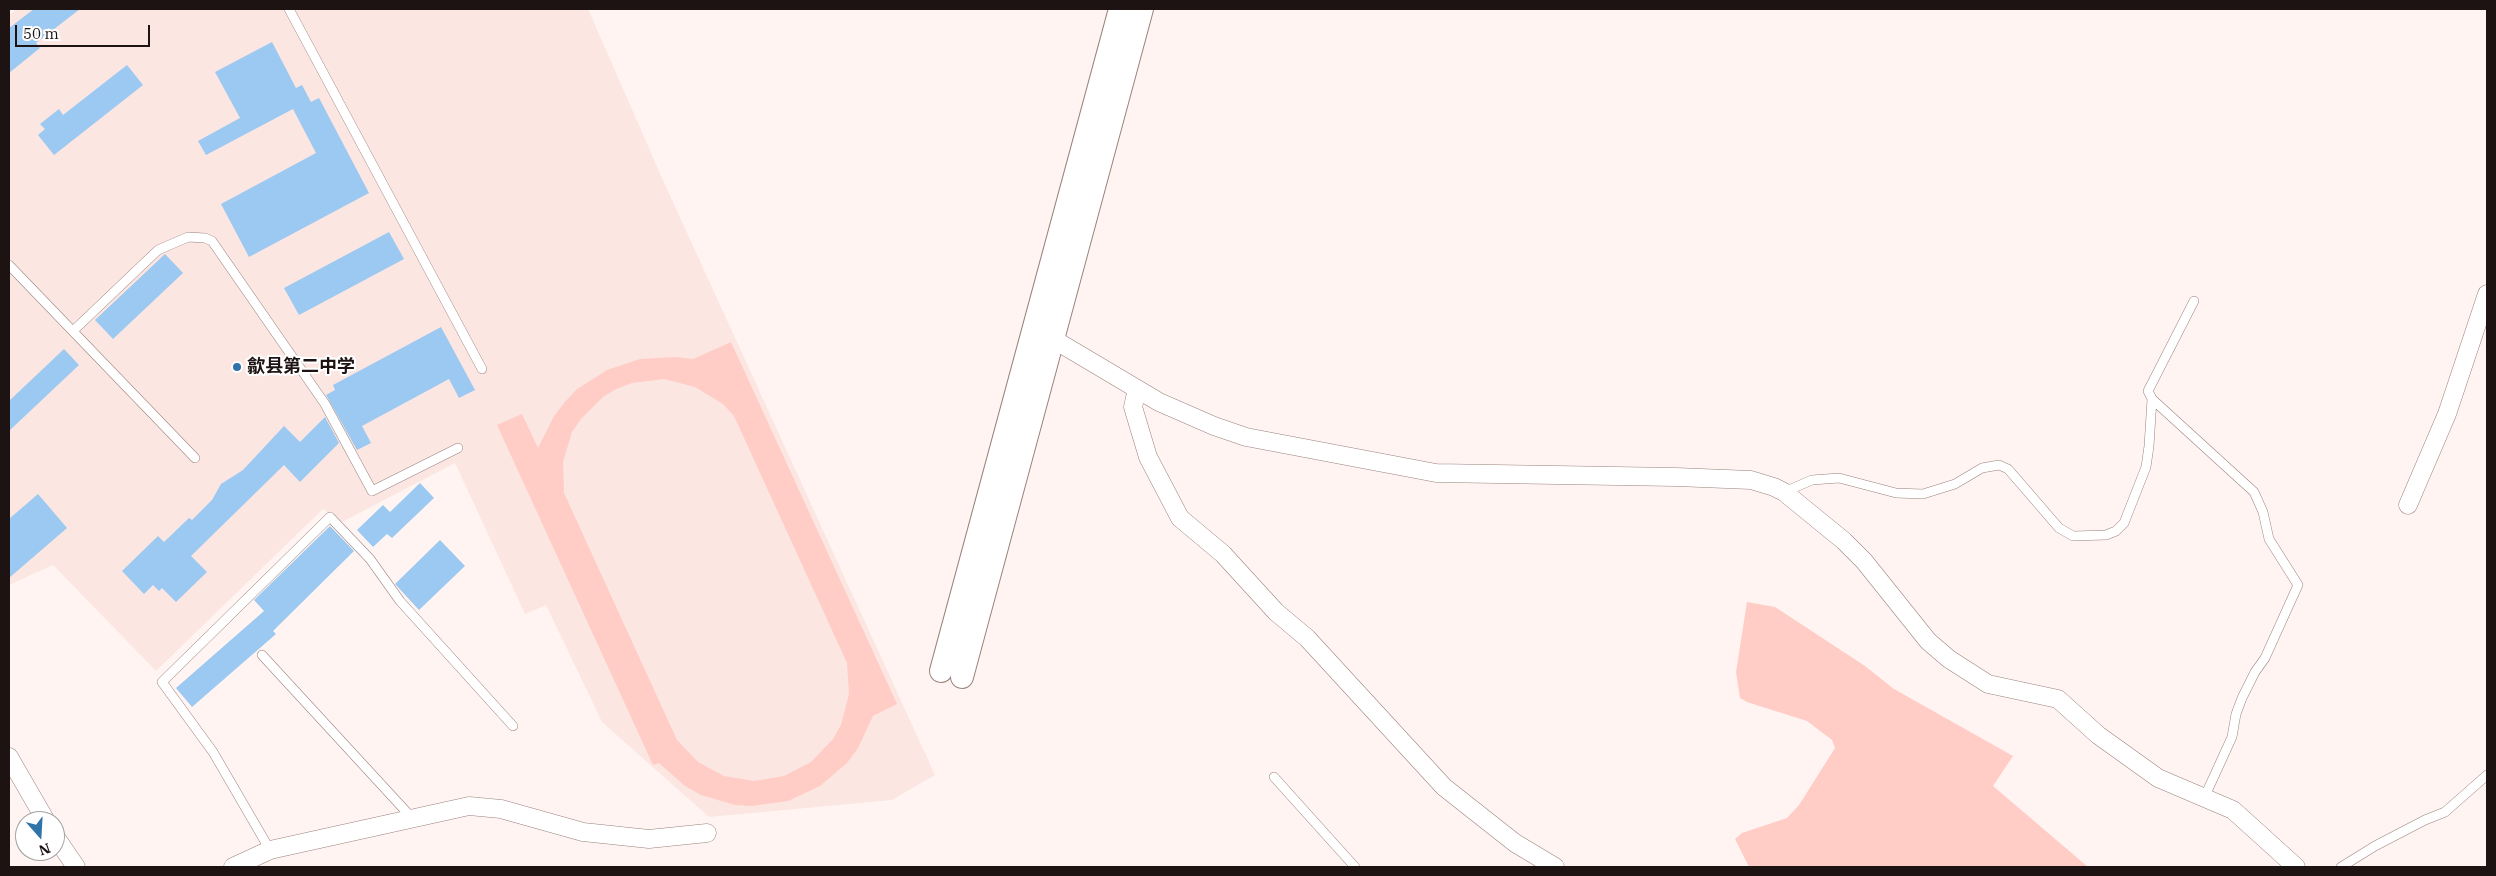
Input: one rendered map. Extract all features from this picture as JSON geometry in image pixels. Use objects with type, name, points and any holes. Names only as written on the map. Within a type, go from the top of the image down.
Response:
[{"type":"street","points":[[1120,9],[951,674],[1053,339],[1142,9]]},
{"type":"street","points":[[2408,505],[2448,414],[2487,294]]},
{"type":"street","points":[[1053,339],[1137,389],[1182,413],[1246,437],[1436,473],[1751,480],[1784,492],[1844,541],[1864,561],[1928,641],[1949,659],[1988,684],[2058,699],[2098,735],[2158,778],[2205,796],[2233,810],[2296,867]]},
{"type":"street","points":[[1137,389],[1133,407],[1148,458],[1180,518],[1223,554],[1276,612],[1307,638],[1444,787],[1515,843],[1555,867]]},
{"type":"street","points":[[9,757],[40,811]]},
{"type":"street","points":[[233,867],[270,850],[469,806],[490,806],[583,832],[649,839],[707,833]]},
{"type":"street","points":[[65,851],[76,867]]},
{"type":"lane","points":[[289,9],[482,369]]},
{"type":"lane","points":[[73,331],[158,250],[188,237],[205,238],[212,241],[325,404],[372,491],[458,448]]},
{"type":"lane","points":[[9,265],[195,458]]},
{"type":"lane","points":[[2194,301],[2148,391],[2152,399],[2254,492],[2264,512],[2269,540],[2298,585],[2265,658],[2255,672],[2242,698],[2236,714],[2232,737],[2205,796]]},
{"type":"lane","points":[[1784,492],[1812,480],[1839,478],[1896,492],[1912,495],[1923,494],[1955,484],[1982,468],[1998,465],[2008,470],[2059,528],[2074,536],[2106,535],[2116,531],[2124,523],[2146,467],[2150,446],[2152,399]]},
{"type":"lane","points":[[270,850],[213,752],[162,682],[330,516],[370,559],[400,601],[513,726]]},
{"type":"lane","points":[[262,655],[413,819]]},
{"type":"lane","points":[[2341,867],[2392,837],[2445,812],[2487,775]]},
{"type":"lane","points":[[1274,777],[1355,867]]},
{"type":"shaded area","name":"歙县第二中学","points":[[17,9],[588,9],[662,178],[935,775],[892,800],[709,817],[602,722],[546,605],[525,614],[455,463],[342,522],[323,509],[156,671],[53,565],[9,585],[9,15]]},
{"type":"shaded area","points":[[731,342],[897,704],[873,716],[858,748],[847,763],[820,786],[788,801],[752,806],[735,805],[701,795],[685,786],[659,763],[653,765],[497,425],[522,414],[538,448],[554,416],[565,402],[577,389],[607,370],[640,359],[675,357],[693,359]],"holes":[[[664,379],[695,387],[723,404],[734,416],[847,663],[849,694],[841,725],[833,739],[811,762],[784,776],[754,781],[724,776],[698,762],[677,740],[564,493],[563,462],[572,432],[581,419],[603,397],[616,389],[632,383]]]},
{"type":"shaded area","points":[[1747,602],[1775,607],[1865,666],[1894,689],[2013,756],[1993,786],[2088,867],[1749,867],[1735,839],[1742,833],[1787,818],[1799,805],[1835,748],[1832,740],[1807,721],[1747,702],[1740,698],[1736,672]]},
{"type":"building","points":[[34,9],[80,9],[36,43],[40,48],[9,73],[9,28]]},
{"type":"building","points":[[272,42],[296,88],[302,85],[311,102],[319,98],[369,193],[249,257],[221,204],[316,153],[293,109],[206,155],[198,141],[240,118],[215,72]]},
{"type":"building","points":[[127,65],[143,85],[54,155],[38,135],[45,129],[40,124],[59,109],[63,115]]},
{"type":"building","points":[[389,232],[404,259],[299,315],[284,288]]},
{"type":"building","points":[[165,254],[183,273],[113,339],[95,320]]},
{"type":"building","points":[[441,327],[475,390],[459,398],[449,379],[362,426],[371,443],[357,450],[326,395],[335,390],[333,385]]},
{"type":"building","points":[[64,349],[79,365],[9,431],[9,401]]},
{"type":"building","points":[[325,417],[339,443],[300,482],[284,465],[191,556],[207,572],[176,602],[162,588],[159,591],[153,585],[144,594],[122,571],[158,536],[164,542],[189,518],[192,520],[212,500],[221,484],[243,470],[284,426],[300,442]]},
{"type":"building","points":[[420,483],[434,498],[392,538],[387,534],[373,547],[357,530],[383,505],[390,512]]},
{"type":"building","points":[[38,494],[67,528],[9,578],[9,519]]},
{"type":"building","points":[[330,526],[354,551],[273,631],[276,634],[192,707],[176,688],[264,611],[254,600]]},
{"type":"building","points":[[440,540],[465,566],[419,610],[395,584]]},
{"type":"place","name":"歙县第二中学","points":[[237,367]]}]
